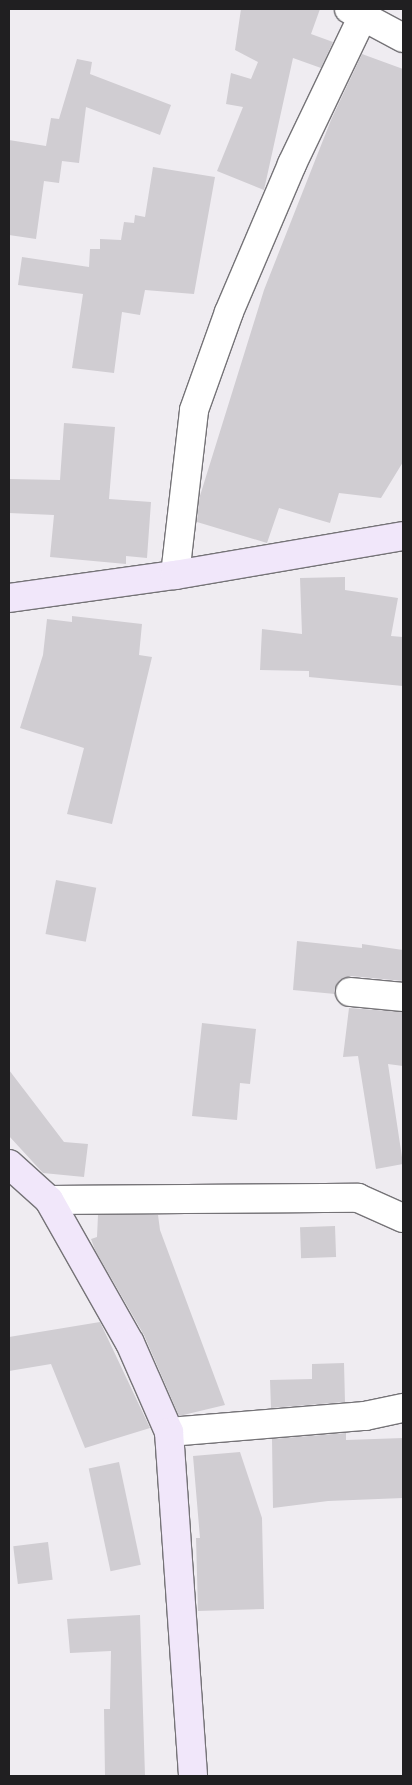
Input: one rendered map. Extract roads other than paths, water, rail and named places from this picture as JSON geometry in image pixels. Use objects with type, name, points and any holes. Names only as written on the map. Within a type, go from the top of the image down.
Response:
[{"type":"street","points":[[175,575],[194,410],[229,312],[356,12],[403,38]]},
{"type":"street","points":[[9,598],[175,575],[403,536]]},
{"type":"street","points":[[350,992],[403,997]]},
{"type":"street","points":[[9,1164],[49,1200],[130,1343],[169,1432],[193,1776]]},
{"type":"street","points":[[49,1200],[358,1198],[403,1218]]},
{"type":"street","points":[[169,1432],[365,1416],[403,1408]]}]
